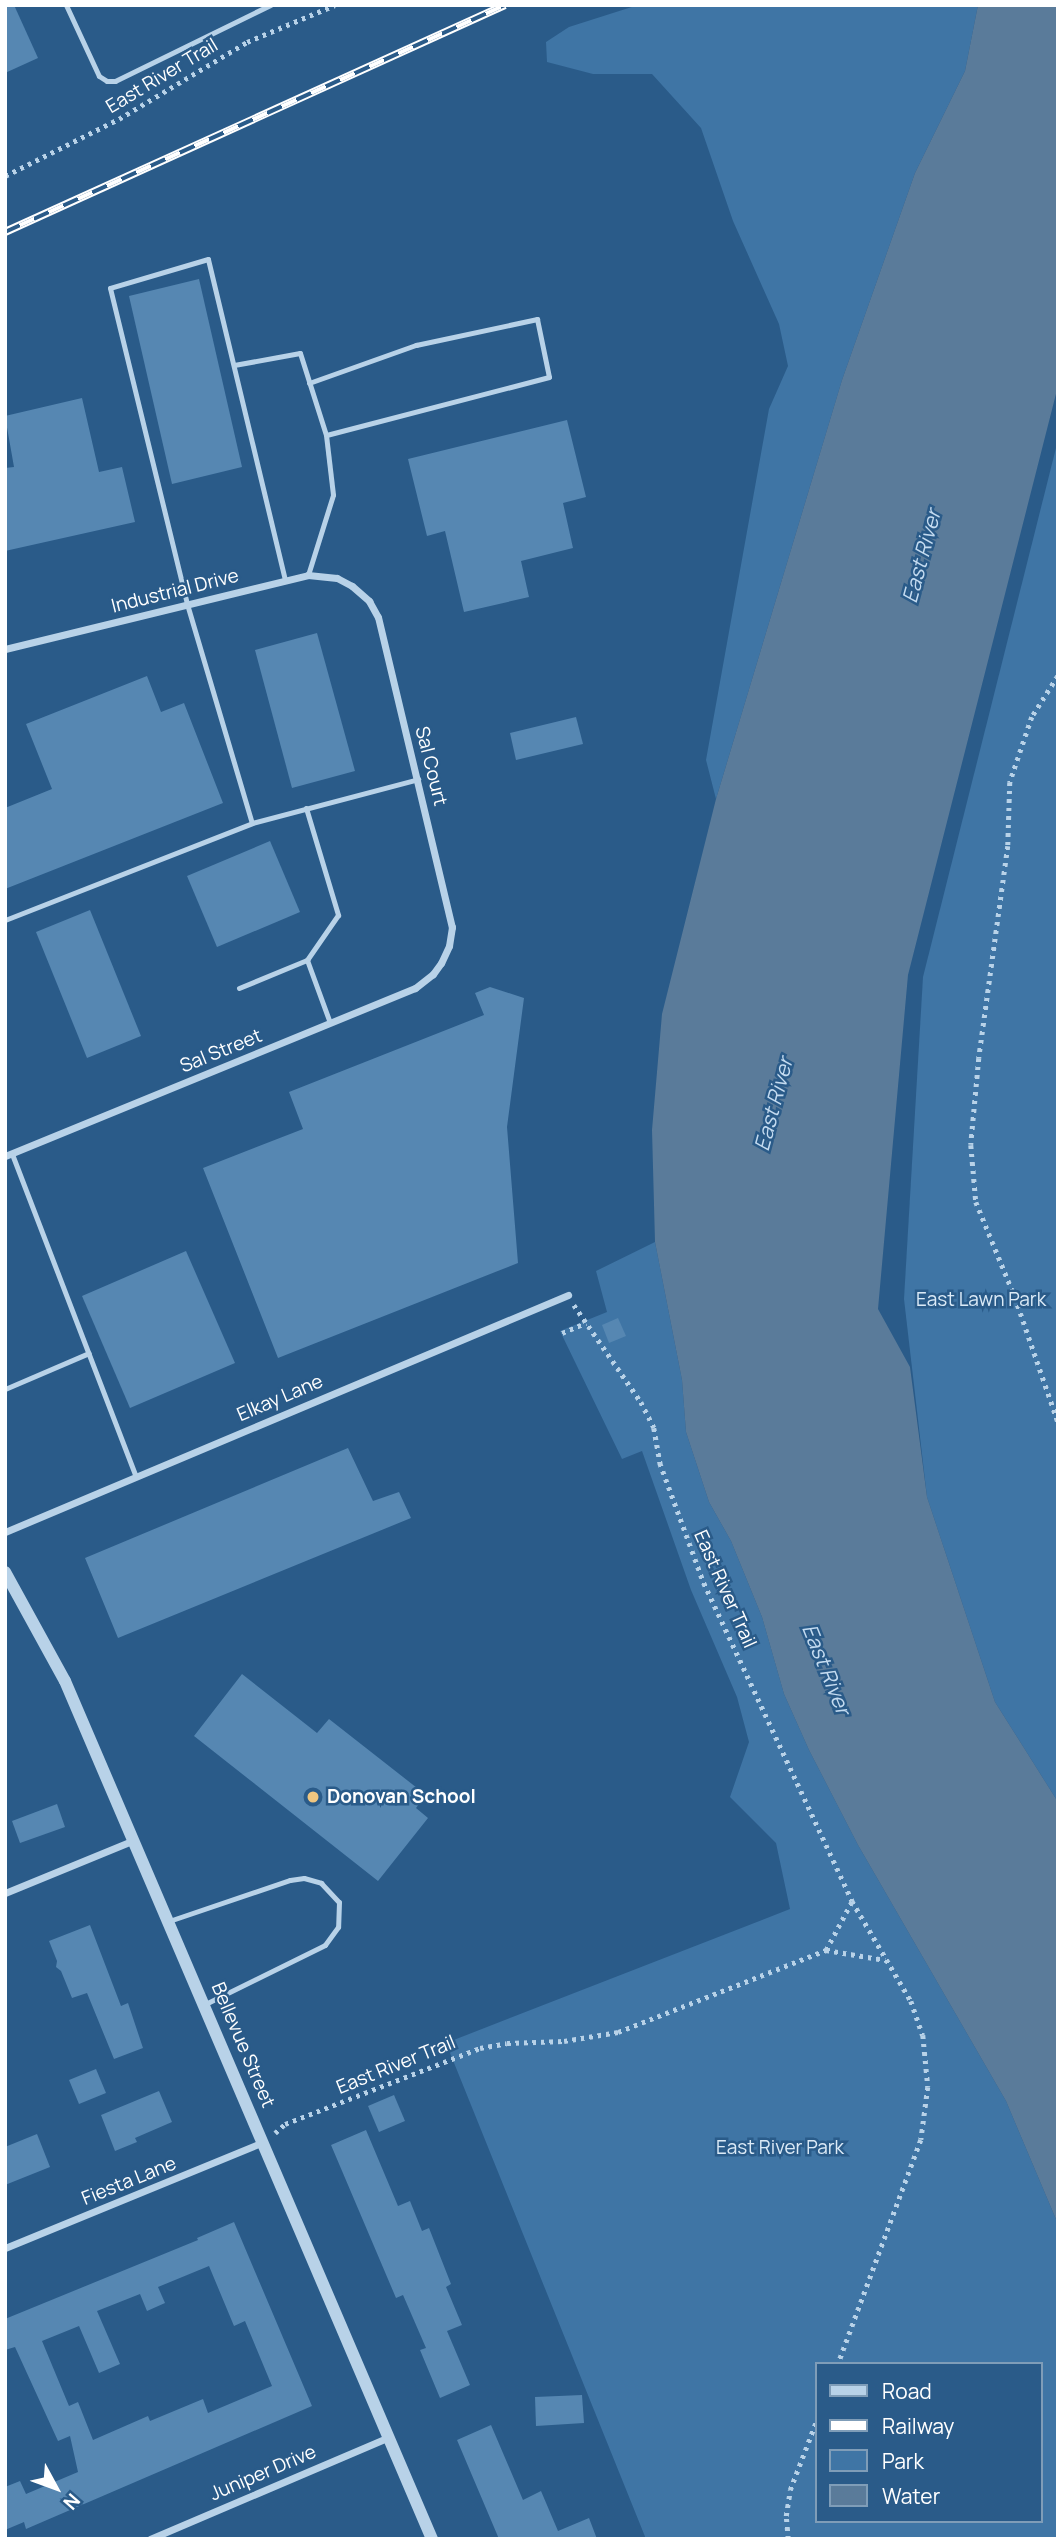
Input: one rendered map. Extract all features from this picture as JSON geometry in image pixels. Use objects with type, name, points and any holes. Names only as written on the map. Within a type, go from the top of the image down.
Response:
[{"type":"street","name":"Industrial Drive","points":[[5,649],[308,575],[337,578],[352,586]]},
{"type":"street","name":"Sal Court","points":[[352,586],[369,601],[379,617],[450,911],[449,946],[441,963]]},
{"type":"street","name":"Sal Street","points":[[8,1155],[415,988],[433,974],[441,963]]},
{"type":"street","name":"Elkay Lane","points":[[5,1532],[568,1295]]},
{"type":"street","name":"Bellevue Street","points":[[5,1572],[49,1646],[135,1840],[432,2539]]},
{"type":"street","points":[[5,1893],[135,1840]]},
{"type":"street","name":"Fiesta Lane","points":[[5,2248],[264,2142]]},
{"type":"street","name":"Juniper Drive","points":[[150,2539],[389,2437]]},
{"type":"lane","points":[[66,5],[99,76],[107,81],[115,81],[270,5]]},
{"type":"lane","points":[[252,823],[187,604],[110,288],[208,259],[285,580]]},
{"type":"lane","points":[[309,383],[416,345],[537,319],[549,377],[326,435]]},
{"type":"lane","points":[[234,365],[300,352],[326,435],[332,495],[308,575]]},
{"type":"lane","points":[[5,920],[252,823],[418,779]]},
{"type":"lane","points":[[239,988],[307,960],[338,915],[306,808]]},
{"type":"lane","points":[[307,960],[330,1023]]},
{"type":"lane","points":[[8,1155],[89,1353],[136,1477]]},
{"type":"lane","points":[[5,1389],[89,1353]]},
{"type":"lane","points":[[169,1921],[297,1879],[320,1883],[339,1902],[338,1927],[325,1945],[205,2004]]},
{"type":"path","name":"East River Trail","points":[[5,176],[119,119],[247,42],[335,5]]},
{"type":"path","points":[[1058,676],[1032,718],[1010,782],[1008,846],[978,1058],[971,1145],[976,1202],[1015,1297],[1058,1422]]},
{"type":"path","name":"East River Trail","points":[[568,1295],[641,1402],[654,1428],[660,1463],[705,1583],[852,1901],[911,2001],[923,2035],[928,2062],[925,2118],[915,2161],[839,2362]]},
{"type":"path","points":[[562,1333],[586,1323]]},
{"type":"path","points":[[852,1901],[826,1950],[885,1959]]},
{"type":"path","name":"East River Trail","points":[[264,2142],[285,2124],[463,2053],[507,2043],[564,2041],[618,2032],[826,1950]]},
{"type":"path","points":[[788,2539],[786,2516],[790,2490],[814,2427]]},
{"type":"green space","points":[[638,5],[978,5],[965,71],[915,173],[842,380],[716,799],[706,760],[769,409],[788,366],[779,324],[733,221],[701,128],[652,74],[593,74],[547,62],[546,42],[569,27]]},
{"type":"green space","name":"East Lawn Park","points":[[1058,440],[1058,1802],[995,1702],[927,1497],[904,1299],[923,977]]},
{"type":"green space","name":"East River Park","points":[[655,1242],[682,1380],[686,1432],[709,1502],[731,1541],[762,1617],[784,1694],[809,1750],[858,1845],[1006,2101],[1058,2224],[1058,2539],[646,2539],[446,2043],[790,1909],[776,1843],[730,1797],[749,1742],[737,1697],[691,1590],[642,1451],[622,1459],[560,1331],[607,1312],[596,1271]]},
{"type":"water","name":"East River","points":[[978,5],[1058,5],[1058,386],[908,975],[878,1309],[910,1367],[927,1497],[995,1702],[1058,1802],[1058,2224],[1006,2101],[858,1845],[809,1750],[784,1694],[762,1617],[731,1541],[709,1502],[686,1432],[682,1380],[655,1242],[652,1130],[662,1014],[716,799],[842,380],[915,173],[965,71]]},
{"type":"building","points":[[5,5],[14,5],[38,58],[5,73]]},
{"type":"building","points":[[199,279],[242,467],[172,484],[129,296]]},
{"type":"building","points":[[82,398],[99,472],[122,467],[135,522],[5,551],[5,468],[14,467],[5,416]]},
{"type":"building","points":[[567,420],[586,497],[563,503],[573,548],[521,561],[529,597],[464,612],[445,531],[427,536],[408,459]]},
{"type":"building","points":[[317,633],[355,771],[292,788],[255,650]]},
{"type":"building","points":[[147,676],[161,712],[184,703],[223,803],[5,889],[5,808],[52,789],[26,724]]},
{"type":"building","points":[[576,717],[583,744],[516,760],[510,733]]},
{"type":"building","points":[[270,841],[300,912],[217,947],[187,876]]},
{"type":"building","points":[[90,910],[141,1036],[87,1058],[36,932]]},
{"type":"building","points":[[490,987],[524,998],[507,1127],[518,1263],[278,1358],[203,1168],[303,1129],[289,1092],[484,1015],[475,993]]},
{"type":"building","points":[[186,1251],[235,1363],[130,1408],[82,1296]]},
{"type":"building","points":[[618,1318],[626,1336],[609,1343],[602,1325]]},
{"type":"building","points":[[348,1448],[373,1501],[399,1492],[411,1518],[118,1638],[85,1558]]},
{"type":"building","points":[[242,1674],[317,1733],[329,1719],[426,1795],[416,1808],[428,1818],[378,1881],[194,1736]]},
{"type":"building","points":[[57,1804],[65,1827],[20,1843],[12,1821]]},
{"type":"building","points":[[90,1925],[121,2006],[128,2003],[143,2048],[114,2059],[87,1993],[72,1998],[61,1971],[56,1967],[57,1961],[49,1941]]},
{"type":"building","points":[[96,2069],[106,2093],[79,2104],[69,2080]]},
{"type":"building","points":[[159,2091],[172,2122],[135,2138],[137,2142],[115,2151],[101,2115]]},
{"type":"building","points":[[394,2095],[405,2121],[379,2132],[368,2106]]},
{"type":"building","points":[[366,2130],[398,2206],[410,2201],[422,2231],[429,2228],[451,2284],[446,2287],[462,2325],[447,2331],[470,2385],[440,2398],[420,2350],[426,2348],[403,2295],[396,2298],[331,2145]]},
{"type":"building","points":[[37,2134],[50,2167],[5,2185],[5,2147]]},
{"type":"building","points":[[234,2222],[312,2406],[26,2529],[24,2522],[5,2530],[5,2487],[20,2481],[26,2494],[78,2472],[70,2436],[58,2441],[15,2347],[5,2350],[5,2319],[198,2240],[197,2238]],"holes":[[[209,2266],[234,2326],[245,2321],[272,2386],[208,2413],[203,2399],[150,2421],[148,2416],[93,2440],[78,2402],[69,2406],[42,2341],[79,2326],[99,2373],[120,2364],[97,2311],[140,2294],[147,2311],[165,2303],[158,2287]]]},
{"type":"building","points":[[582,2395],[584,2423],[536,2426],[535,2397]]},
{"type":"building","points":[[491,2425],[523,2500],[541,2491],[558,2531],[589,2518],[597,2539],[499,2539],[457,2440]]},
{"type":"railway","points":[[5,232],[505,5]]},
{"type":"place","name":"Donovan School","points":[[313,1797]]}]
